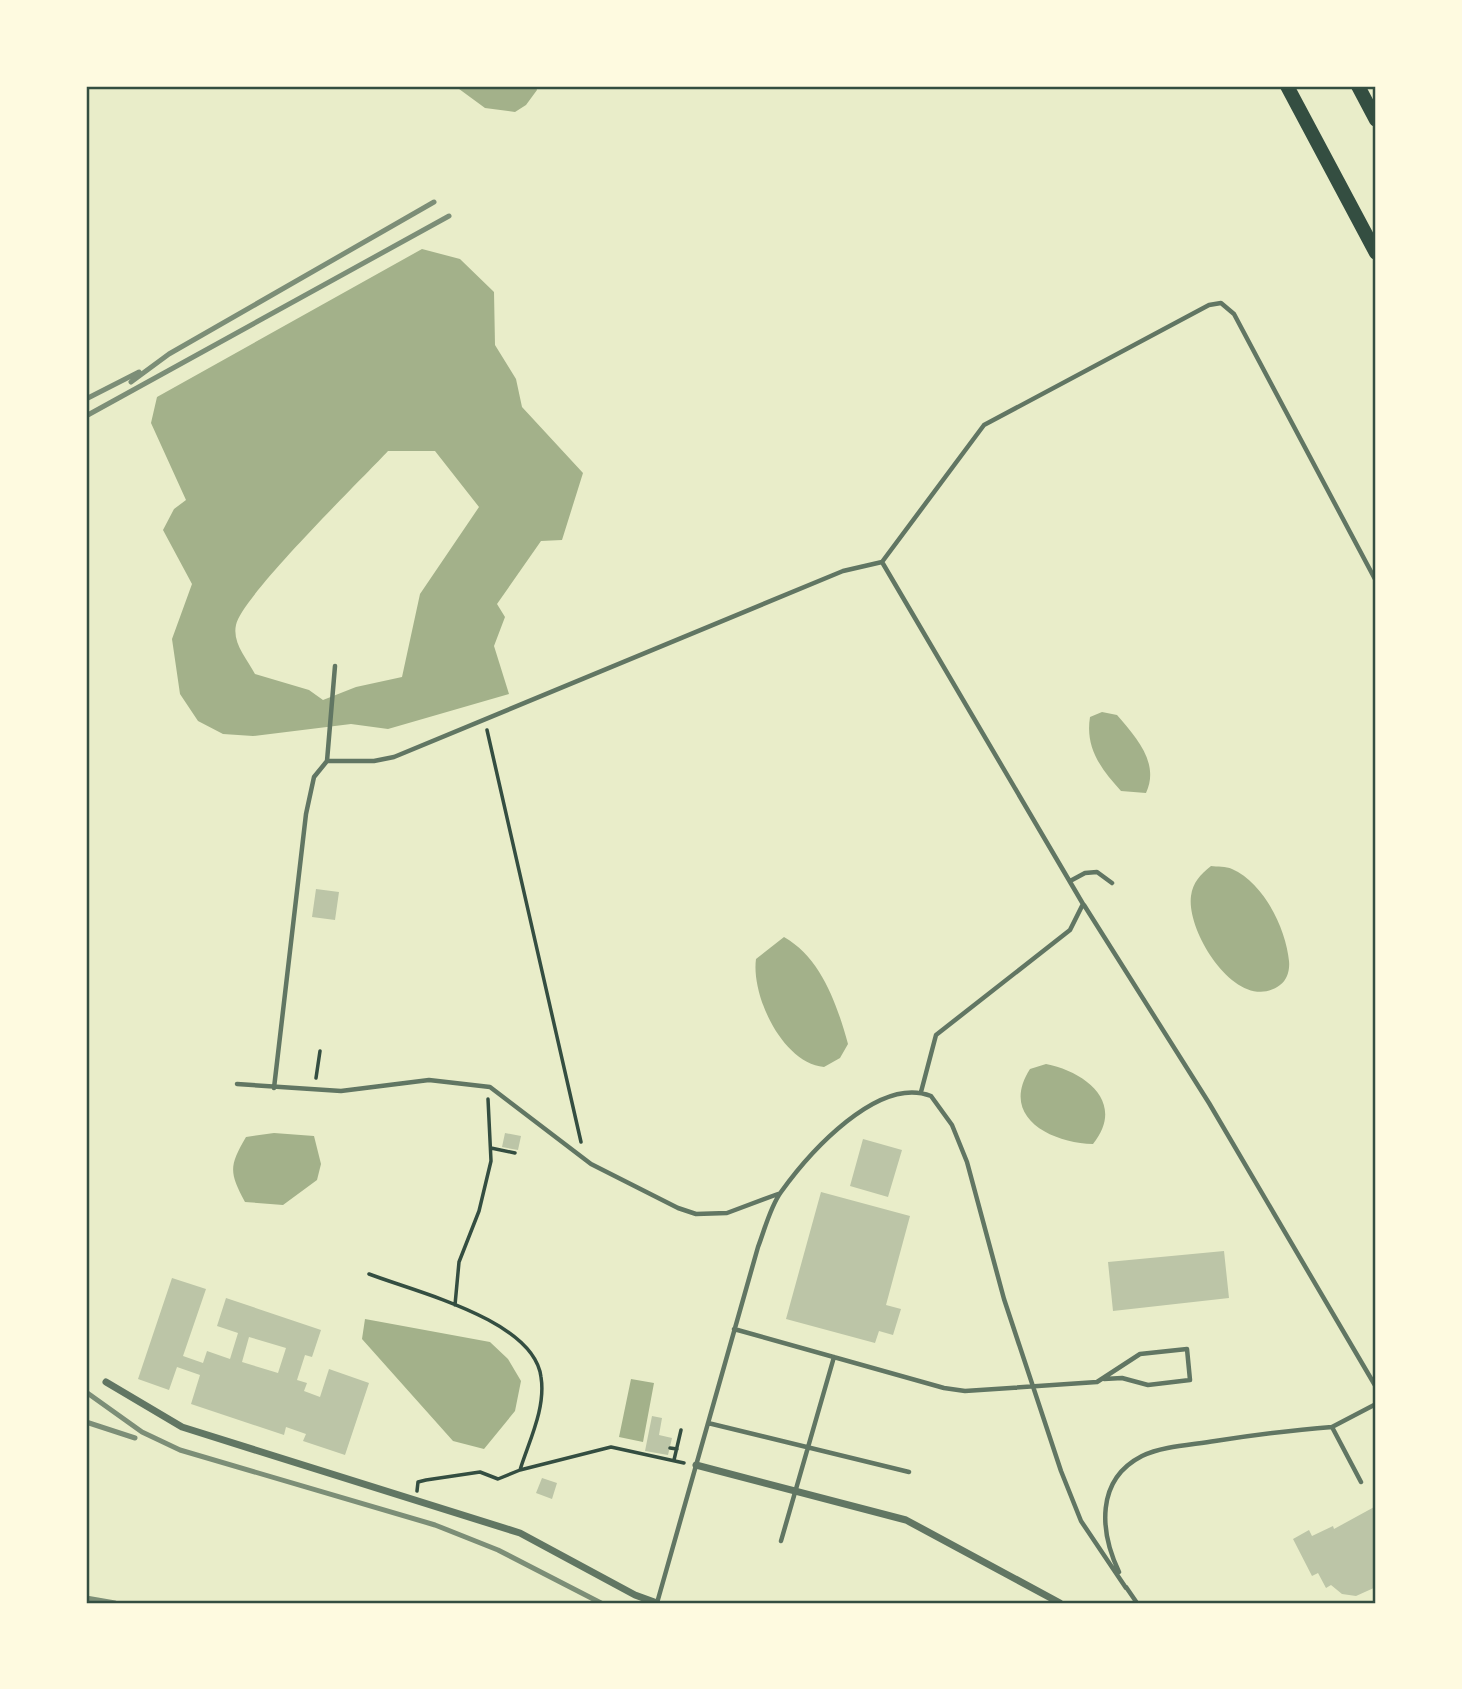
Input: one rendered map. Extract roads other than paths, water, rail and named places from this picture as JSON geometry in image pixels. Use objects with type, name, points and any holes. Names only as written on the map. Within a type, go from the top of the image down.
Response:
[{"type":"main road","points":[[1287,86],[1376,253]]},
{"type":"main road","points":[[1358,86],[1376,120]]},
{"type":"street","points":[[107,1382],[182,1427],[520,1533],[635,1595],[657,1603]]},
{"type":"street","points":[[696,1465],[906,1520],[1060,1603]]},
{"type":"lane","points":[[327,761],[382,761],[843,571],[882,562],[984,425],[1209,305],[1221,303],[1234,314],[1376,581]]},
{"type":"lane","points":[[882,562],[1072,880],[1083,904],[1209,1103],[1376,1387]]},
{"type":"lane","points":[[274,1088],[306,814],[314,777],[327,761],[335,666]]},
{"type":"lane","points":[[1072,880],[1085,873],[1097,872],[1112,883]]},
{"type":"lane","points":[[921,1092],[936,1035],[1070,930],[1083,904]]},
{"type":"lane","points":[[237,1084],[315,1091],[429,1080],[490,1087],[591,1164],[678,1208],[696,1214],[727,1213],[779,1194]]},
{"type":"lane","points":[[657,1603],[758,1247],[779,1194],[824,1140],[864,1110],[886,1098],[921,1092],[932,1096],[951,1125],[967,1162],[1004,1298],[1081,1521],[1137,1603]]},
{"type":"lane","points":[[734,1329],[944,1388],[1034,1388],[1122,1378],[1148,1385],[1190,1380],[1187,1349],[1139,1354],[1104,1380]]},
{"type":"lane","points":[[781,1541],[834,1357]]},
{"type":"lane","points":[[1126,1588],[1112,1557],[1103,1523],[1107,1494],[1121,1470],[1142,1456],[1166,1449],[1332,1427],[1376,1404]]},
{"type":"lane","points":[[708,1423],[909,1472]]},
{"type":"lane","points":[[1332,1427],[1361,1482]]},
{"type":"railway","points":[[131,382],[169,354],[434,202]]},
{"type":"railway","points":[[86,416],[449,216]]},
{"type":"railway","points":[[86,399],[139,372]]},
{"type":"railway","points":[[86,1392],[142,1432],[180,1450],[435,1525],[498,1550],[601,1603]]},
{"type":"railway","points":[[86,1422],[135,1438]]},
{"type":"railway","points":[[86,1598],[115,1603]]}]
